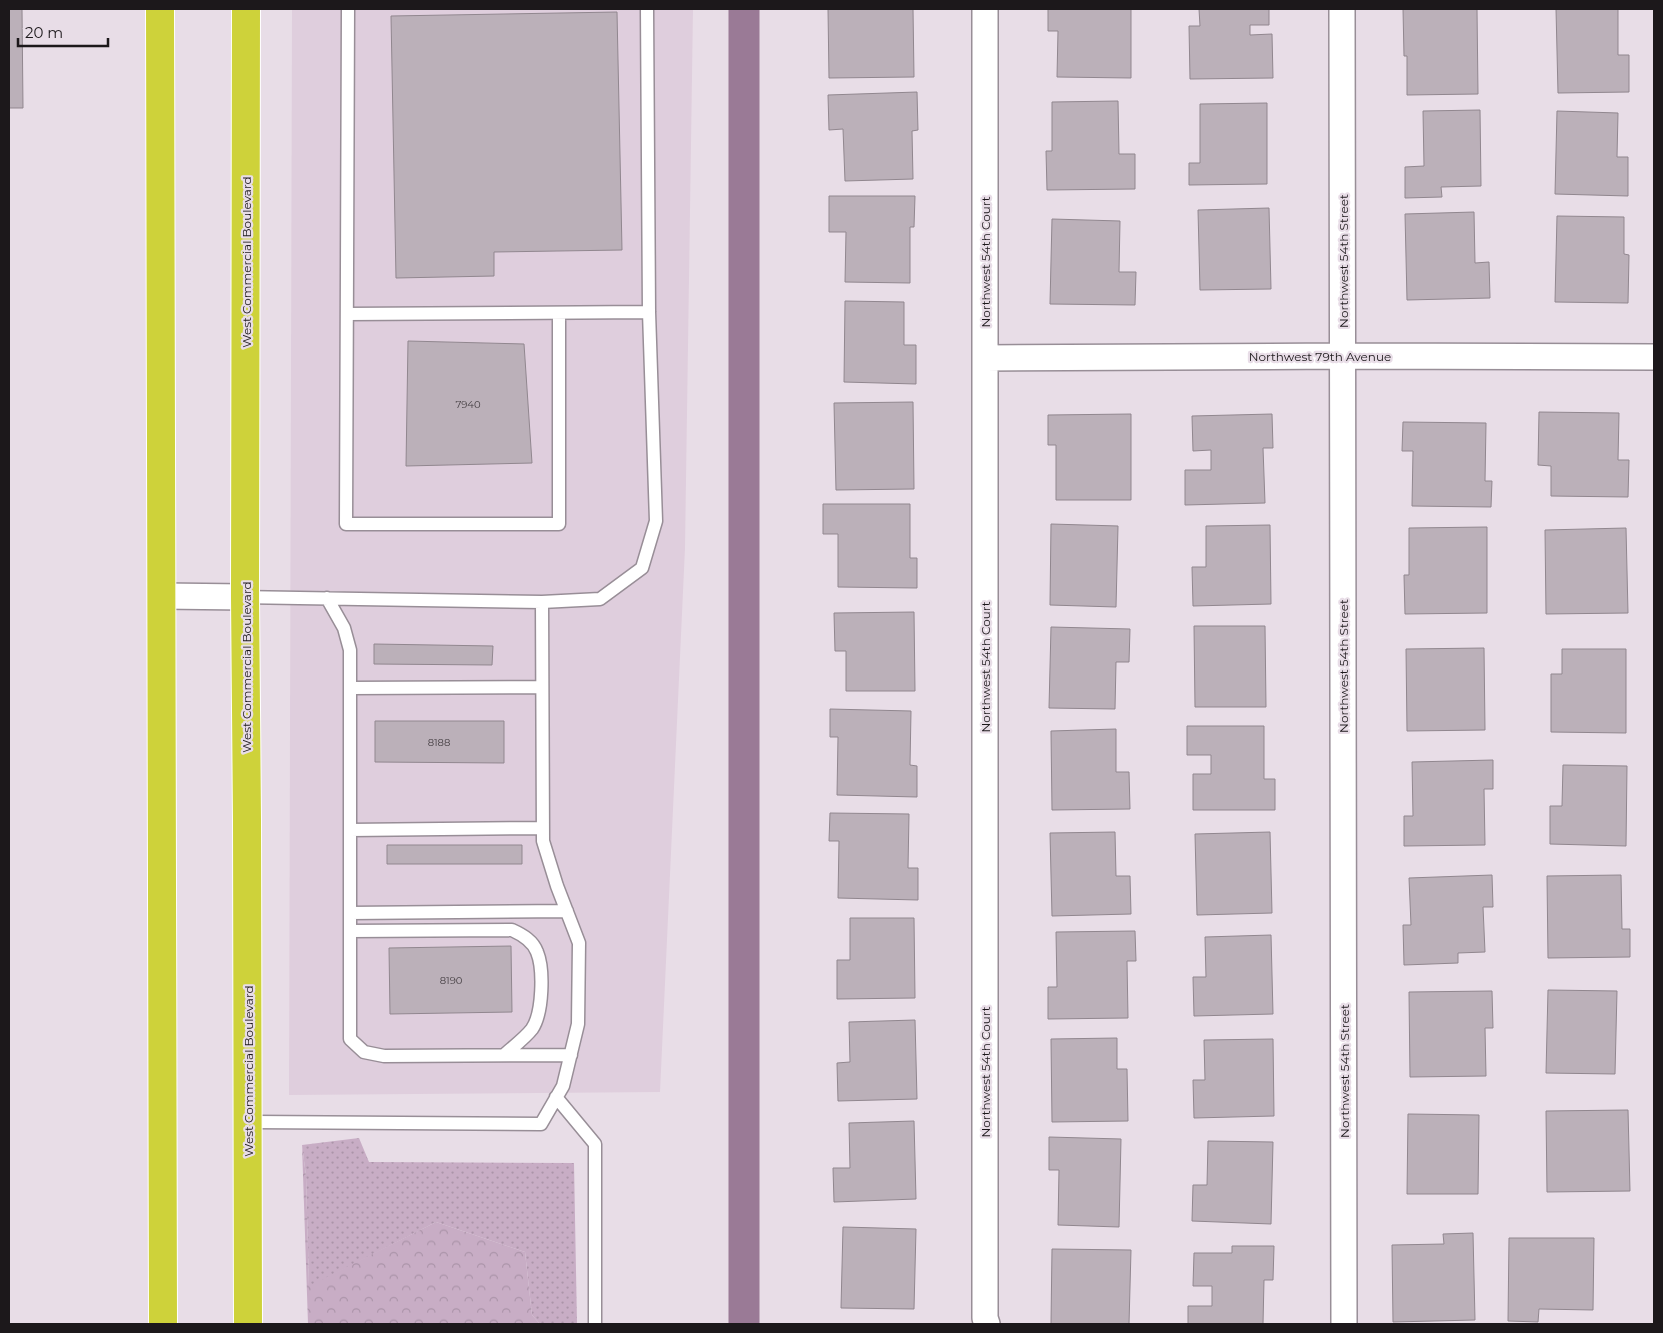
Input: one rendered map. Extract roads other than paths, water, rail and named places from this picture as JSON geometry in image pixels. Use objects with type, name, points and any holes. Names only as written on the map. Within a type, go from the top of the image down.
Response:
[{"type":"highway","points":[[160,9],[163,1324]]},
{"type":"highway","name":"West Commercial Boulevard","points":[[246,9],[245,597],[248,1324]]},
{"type":"street","name":"Northwest 54th Court","points":[[985,9],[985,1318],[987,1324]]},
{"type":"street","name":"Northwest 54th Street","points":[[1342,9],[1344,1324]]},
{"type":"street","name":"Northwest 79th Avenue","points":[[985,358],[1343,356],[1654,358]]},
{"type":"street","points":[[162,596],[245,597]]},
{"type":"lane","points":[[348,9],[346,524],[559,524],[559,313]]},
{"type":"lane","points":[[245,597],[542,602],[600,599],[642,568],[656,521],[649,312],[646,9]]},
{"type":"lane","points":[[347,314],[649,312]]},
{"type":"lane","points":[[327,598],[344,628],[350,650],[350,1039],[364,1052],[384,1056],[571,1055]]},
{"type":"lane","points":[[248,1122],[541,1124],[563,1086],[578,1024],[579,943],[543,842],[542,602]]},
{"type":"lane","points":[[350,688],[542,686]]},
{"type":"lane","points":[[350,830],[543,828]]},
{"type":"lane","points":[[350,913],[567,911]]},
{"type":"lane","points":[[350,931],[512,930],[525,935],[537,952],[541,970],[540,1006],[538,1017],[532,1029],[504,1055]]},
{"type":"lane","points":[[556,1098],[594,1144],[595,1324]]},
{"type":"waterway","points":[[744,9],[744,1324]]}]
